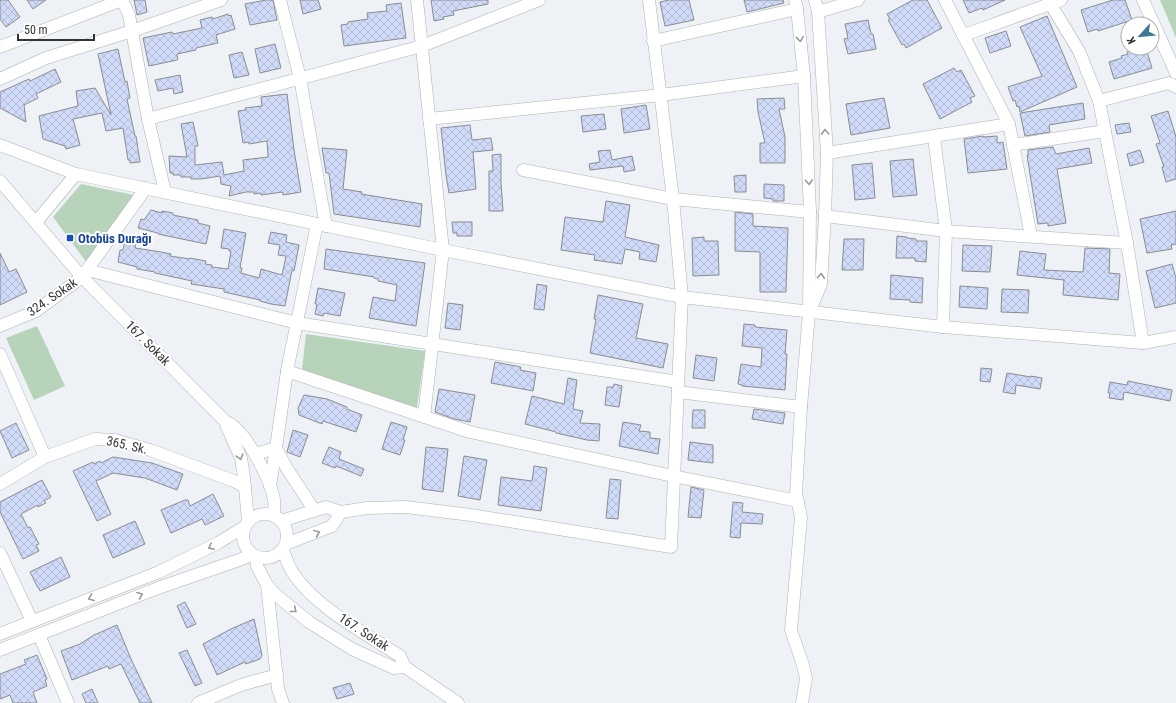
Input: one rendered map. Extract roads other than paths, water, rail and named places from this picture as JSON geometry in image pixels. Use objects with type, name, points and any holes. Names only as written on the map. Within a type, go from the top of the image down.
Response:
[{"type":"street","points":[[0,47],[122,0],[129,15],[148,119],[164,192]]},
{"type":"street","points":[[0,79],[46,58],[132,31],[221,0]]},
{"type":"street","points":[[270,486],[287,371],[297,323],[322,225],[300,78],[280,0]]},
{"type":"street","points":[[417,0],[443,250],[424,417]]},
{"type":"street","points":[[148,119],[422,46],[539,0]]},
{"type":"street","points":[[0,634],[160,572],[218,543],[246,524],[254,516],[261,514],[278,518],[326,507],[341,512],[367,508],[406,506],[671,547],[682,297],[673,199],[649,0]]},
{"type":"street","points":[[809,313],[821,284],[827,153],[818,12],[815,0]]},
{"type":"street","points":[[818,12],[858,0]]},
{"type":"street","points":[[945,0],[1009,124],[1031,236]]},
{"type":"street","points":[[964,35],[1049,2],[1062,0]]},
{"type":"street","points":[[1143,0],[1176,73]]},
{"type":"street","points":[[1049,2],[1079,51],[1099,101],[1127,243],[1143,343]]},
{"type":"street","points":[[653,41],[796,4],[804,76],[810,212],[809,313],[801,407],[796,494],[801,517],[791,630],[803,664],[806,679],[802,703]]},
{"type":"street","points":[[429,119],[661,95],[804,76]]},
{"type":"street","points":[[1099,101],[1170,83],[1176,87]]},
{"type":"street","points":[[827,153],[1009,124]]},
{"type":"street","points":[[1013,145],[1105,130]]},
{"type":"street","points":[[934,137],[946,231],[943,327]]},
{"type":"street","points":[[0,145],[76,174],[443,250],[682,297],[809,313],[943,327],[1143,343],[1176,337]]},
{"type":"street","points":[[523,170],[673,199],[810,212]]},
{"type":"street","points":[[36,222],[76,174]]},
{"type":"street","name":"167. Sokak","points":[[0,181],[36,222],[226,422],[232,424],[242,434],[255,454],[270,486],[278,518]]},
{"type":"street","name":"324. Sokak","points":[[0,326],[36,311],[85,273],[146,188]]},
{"type":"street","points":[[825,216],[946,231],[1127,243]]},
{"type":"street","points":[[85,273],[297,323],[432,344],[801,407]]},
{"type":"street","points":[[0,354],[45,457]]},
{"type":"street","points":[[287,371],[470,432],[673,476],[798,501]]},
{"type":"street","points":[[226,422],[226,427],[241,458],[245,487],[246,524],[242,534],[243,542],[246,548],[254,556],[258,570],[267,585],[276,595],[309,622],[352,649],[394,668],[405,667]]},
{"type":"street","name":"365. Sk.","points":[[0,484],[45,457],[94,439],[115,440],[150,450],[234,481],[245,487]]},
{"type":"street","points":[[255,454],[276,448]]},
{"type":"street","points":[[276,448],[286,467],[314,510]]},
{"type":"street","points":[[0,650],[158,588],[239,560],[254,556],[265,559],[272,557],[284,547],[332,526],[341,512]]},
{"type":"street","points":[[278,518],[287,534],[284,547]]},
{"type":"street","name":"167. Sokak","points":[[284,547],[292,573],[308,591],[327,608],[400,656],[405,667],[458,703]]},
{"type":"street","points":[[0,553],[32,621]]},
{"type":"street","points":[[267,585],[278,689],[283,703]]},
{"type":"street","points":[[39,635],[68,703]]},
{"type":"street","points":[[198,703],[241,685],[277,675]]},
{"type":"place","name":"Otobüs Durağı","points":[[70,238]]}]
